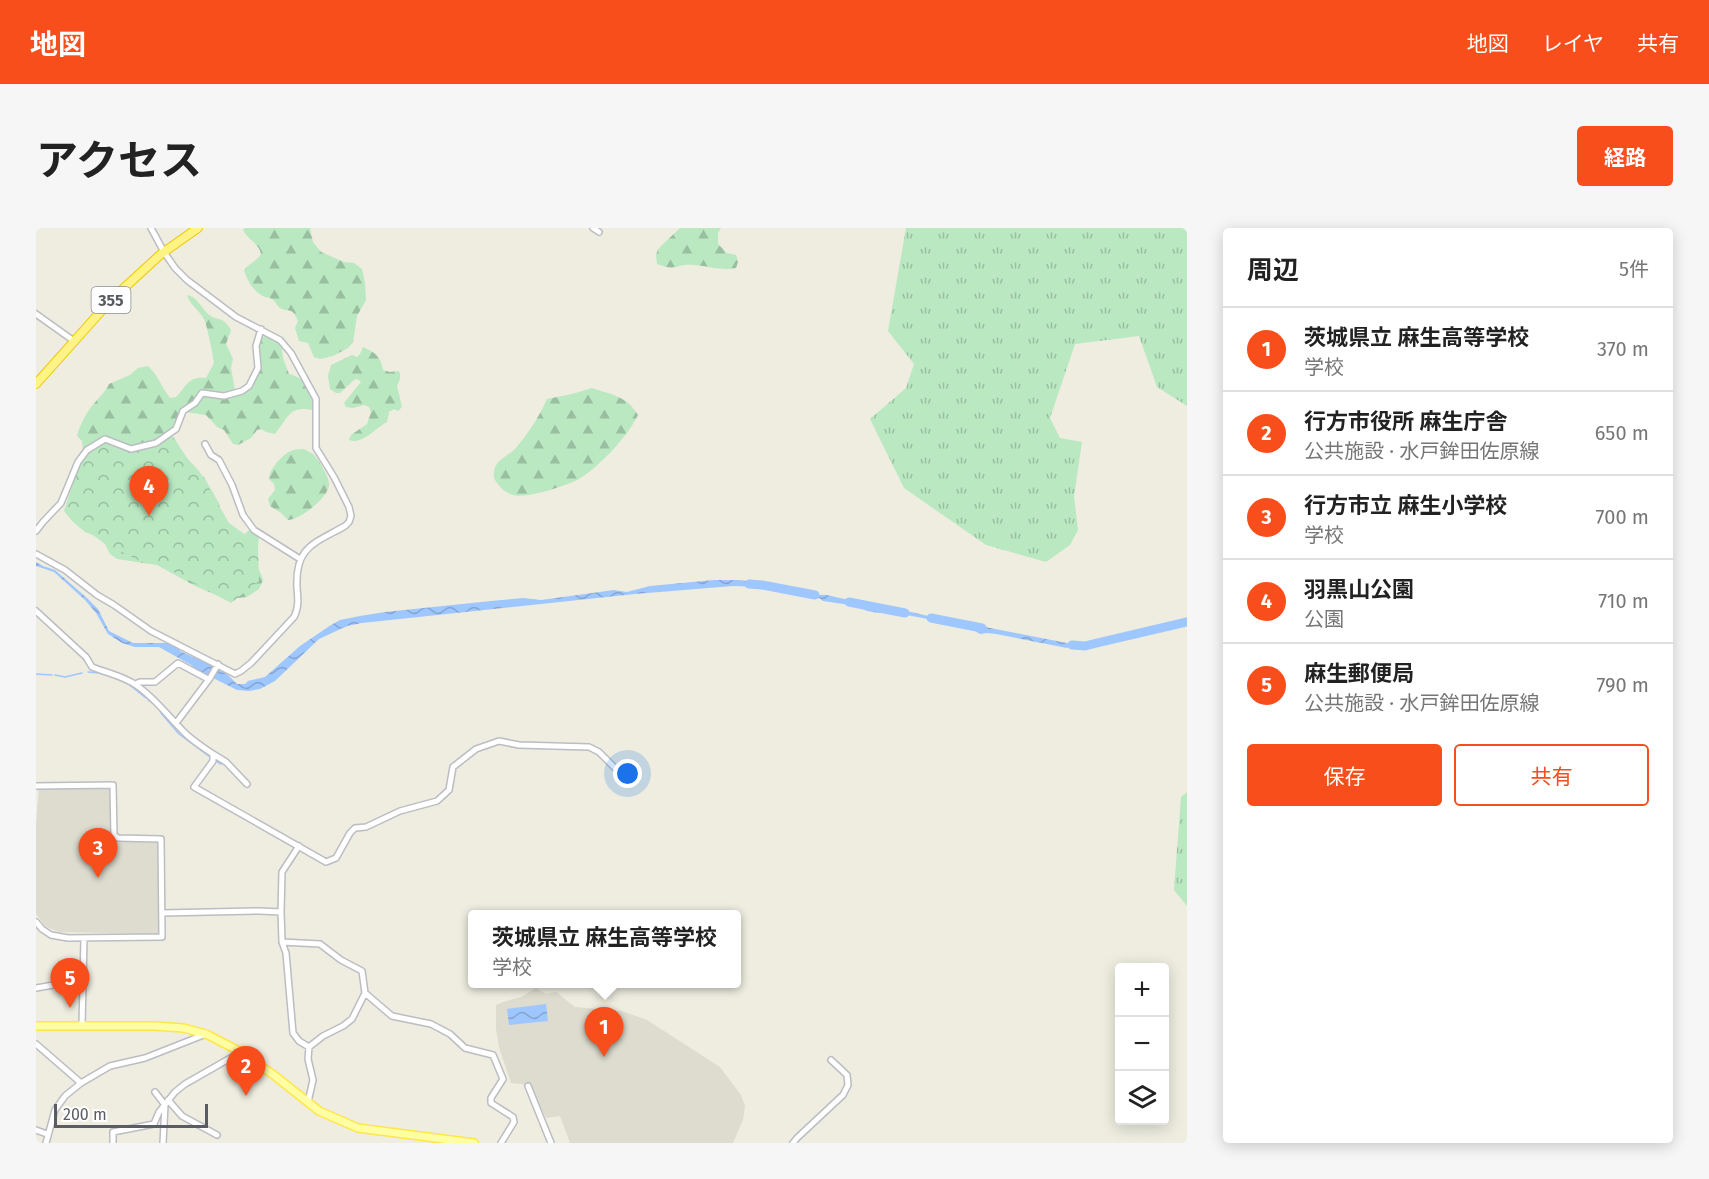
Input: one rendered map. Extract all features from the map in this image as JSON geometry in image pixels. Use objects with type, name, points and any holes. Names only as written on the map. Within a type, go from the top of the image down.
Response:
[{"type":"highway","name":"355","points":[[36,384],[111,300],[164,252],[198,228]]},
{"type":"main road","points":[[36,1026],[155,1026],[183,1028],[206,1034],[241,1052],[319,1111],[358,1128],[474,1143]]},
{"type":"street","points":[[36,554],[65,570],[97,595],[151,631],[233,674],[239,673],[251,663],[294,617],[297,610],[297,578],[300,559],[312,545],[348,525],[351,513],[334,477],[316,448],[316,399],[286,346],[280,340],[236,317],[187,280],[164,252],[151,228]]},
{"type":"street","points":[[593,228],[599,232]]},
{"type":"street","points":[[36,314],[74,341]]},
{"type":"street","points":[[36,531],[61,503],[78,462],[87,450],[108,439],[131,448],[156,443],[176,429],[183,411],[195,403],[202,393],[224,396],[249,387],[258,368],[256,346],[261,329]]},
{"type":"street","points":[[205,444],[211,455],[219,460],[243,515],[255,530],[300,559]]},
{"type":"street","points":[[36,611],[86,657],[92,667],[135,684],[152,698],[184,733],[226,762],[247,784]]},
{"type":"street","points":[[135,684],[155,682],[177,663],[209,679]]},
{"type":"street","points":[[176,723],[217,665]]},
{"type":"street","points":[[213,754],[213,761],[194,787],[326,862],[336,858],[355,828],[366,827],[400,811],[437,801],[449,790],[453,767],[476,749],[499,741],[519,745],[590,747],[599,752],[620,773]]},
{"type":"street","points":[[36,786],[113,785],[114,835],[118,838],[161,839],[162,937],[68,938],[51,935],[36,922]]},
{"type":"street","points":[[299,846],[282,873],[282,942],[286,953],[293,1033],[299,1041],[309,1047]]},
{"type":"street","points":[[162,913],[281,912]]},
{"type":"street","points":[[82,1026],[84,938]]},
{"type":"street","points":[[282,942],[320,944],[341,960],[362,970],[365,993],[352,1019],[309,1047],[308,1059],[313,1080],[308,1102]]},
{"type":"street","points":[[36,988],[83,983]]},
{"type":"street","points":[[365,993],[392,1016],[431,1024],[450,1034],[465,1048],[493,1055],[503,1079],[491,1098],[491,1103],[513,1117],[514,1122],[501,1143]]},
{"type":"street","points":[[46,1143],[54,1110],[81,1083],[110,1066],[166,1052],[206,1034]]},
{"type":"street","points":[[36,1044],[81,1083]]},
{"type":"street","points":[[113,1143],[113,1132],[154,1124],[159,1112],[175,1092],[241,1052]]},
{"type":"street","points":[[793,1143],[843,1095],[848,1085],[847,1075],[831,1060]]},
{"type":"street","points":[[528,1086],[551,1143]]},
{"type":"street","points":[[155,1092],[182,1116],[217,1135]]},
{"type":"street","points":[[163,1143],[166,1102]]},
{"type":"street","points":[[36,1131],[47,1134]]},
{"type":"shaded area","points":[[111,787],[113,841],[161,842],[160,934],[59,932],[45,926],[36,914],[36,824],[39,788]]},
{"type":"shaded area","points":[[536,988],[546,994],[556,992],[575,1007],[622,1011],[647,1020],[720,1067],[741,1095],[745,1106],[743,1120],[733,1143],[570,1143],[560,1116],[546,1118],[530,1085],[511,1083],[499,1047],[496,1005],[521,997]]},
{"type":"green space","points":[[245,228],[310,228],[313,242],[321,252],[344,262],[354,263],[362,269],[366,300],[357,316],[353,342],[348,348],[333,356],[320,359],[314,357],[308,343],[299,341],[295,328],[298,321],[294,313],[280,308],[272,299],[261,295],[254,289],[244,270],[261,254],[243,230]]},
{"type":"green space","points":[[680,228],[721,228],[718,233],[718,244],[727,253],[736,255],[738,262],[736,268],[720,269],[688,265],[669,267],[657,264],[658,249]]},
{"type":"green space","points":[[906,228],[1187,228],[1187,406],[1157,387],[1139,336],[1075,344],[1050,418],[1060,438],[1082,442],[1074,496],[1078,530],[1070,545],[1046,562],[986,545],[904,488],[870,419],[906,388],[914,364],[888,331]]},
{"type":"green space","points":[[187,295],[196,300],[208,314],[223,320],[231,330],[226,344],[233,359],[231,368],[235,390],[245,393],[256,381],[261,339],[264,336],[281,343],[283,358],[289,374],[304,382],[312,396],[315,408],[312,410],[298,409],[286,418],[275,434],[261,429],[257,430],[251,438],[238,445],[233,444],[224,430],[217,427],[206,415],[185,412],[166,440],[204,477],[220,505],[217,516],[242,537],[250,529],[259,538],[258,569],[263,580],[259,589],[247,597],[226,599],[197,587],[157,565],[117,559],[110,554],[105,544],[85,532],[64,511],[83,452],[82,441],[77,436],[78,431],[88,412],[109,384],[130,375],[138,368],[148,366],[170,398],[176,397],[191,380],[206,378],[214,363],[208,333],[204,319]]},
{"type":"green space","points":[[363,347],[377,355],[383,370],[400,373],[397,386],[402,407],[398,411],[394,409],[389,412],[387,422],[369,435],[354,441],[349,440],[351,435],[367,424],[371,412],[369,407],[364,405],[353,408],[346,407],[344,403],[361,382],[355,379],[340,393],[336,393],[330,389],[328,376],[331,365],[352,355],[357,357]]},
{"type":"green space","points":[[592,388],[624,400],[638,415],[612,450],[587,474],[565,485],[536,494],[519,496],[502,489],[494,479],[495,468],[499,461],[515,449],[537,419],[547,399]]},
{"type":"green space","points":[[172,435],[187,458],[199,471],[229,523],[258,544],[259,581],[231,603],[159,564],[144,563],[112,547],[84,528],[66,509],[81,460],[98,445],[108,441],[138,447]]},
{"type":"green space","points":[[304,449],[313,454],[320,463],[329,483],[328,488],[314,506],[300,516],[288,520],[270,506],[268,499],[275,490],[274,484],[269,479],[274,466],[282,457],[290,451]]},
{"type":"green space","points":[[1187,792],[1187,906],[1174,890],[1181,797]]},
{"type":"water","points":[[36,562],[55,570],[87,598],[98,609],[109,631],[133,643],[171,643],[180,651],[228,675],[237,684],[245,684],[248,681],[265,677],[300,646],[340,620],[385,612],[523,598],[541,600],[614,590],[627,592],[650,586],[714,580],[740,580],[793,594],[827,595],[857,602],[872,610],[902,610],[958,625],[980,626],[1082,646],[1067,648],[996,634],[980,634],[970,628],[938,621],[891,612],[867,611],[857,606],[802,597],[761,587],[733,586],[635,594],[347,626],[319,639],[275,681],[260,689],[249,691],[237,690],[193,668],[159,647],[135,647],[122,643],[108,634],[96,613],[85,600],[54,572],[36,566]]},
{"type":"water","points":[[546,1004],[548,1021],[509,1025],[507,1009]]},
{"type":"waterway","points":[[749,584],[815,595]]},
{"type":"waterway","points":[[849,602],[905,613]]},
{"type":"waterway","points":[[931,618],[982,628]]},
{"type":"waterway","points":[[1072,645],[1085,646],[1187,622]]},
{"type":"waterway","points":[[88,672],[100,673]]},
{"type":"waterway","points":[[55,675],[65,677],[82,673]]},
{"type":"waterway","points":[[36,674],[52,675]]},
{"type":"waterway","points":[[116,678],[124,681]]},
{"type":"waterway","points":[[127,683],[146,698]]},
{"type":"waterway","points":[[148,700],[154,704]]},
{"type":"waterway","points":[[161,713],[179,734],[210,757]]},
{"type":"waterway","points":[[216,761],[221,764]]},
{"type":"place","name":"羽黒山公園","points":[[149,516]]},
{"type":"place","name":"行方市立 麻生小学校","points":[[98,878]]},
{"type":"place","name":"麻生郵便局","points":[[70,1008]]},
{"type":"place","name":"茨城県立 麻生高等学校","points":[[604,1057]]},
{"type":"place","name":"行方市役所 麻生庁舎","points":[[246,1096]]}]
